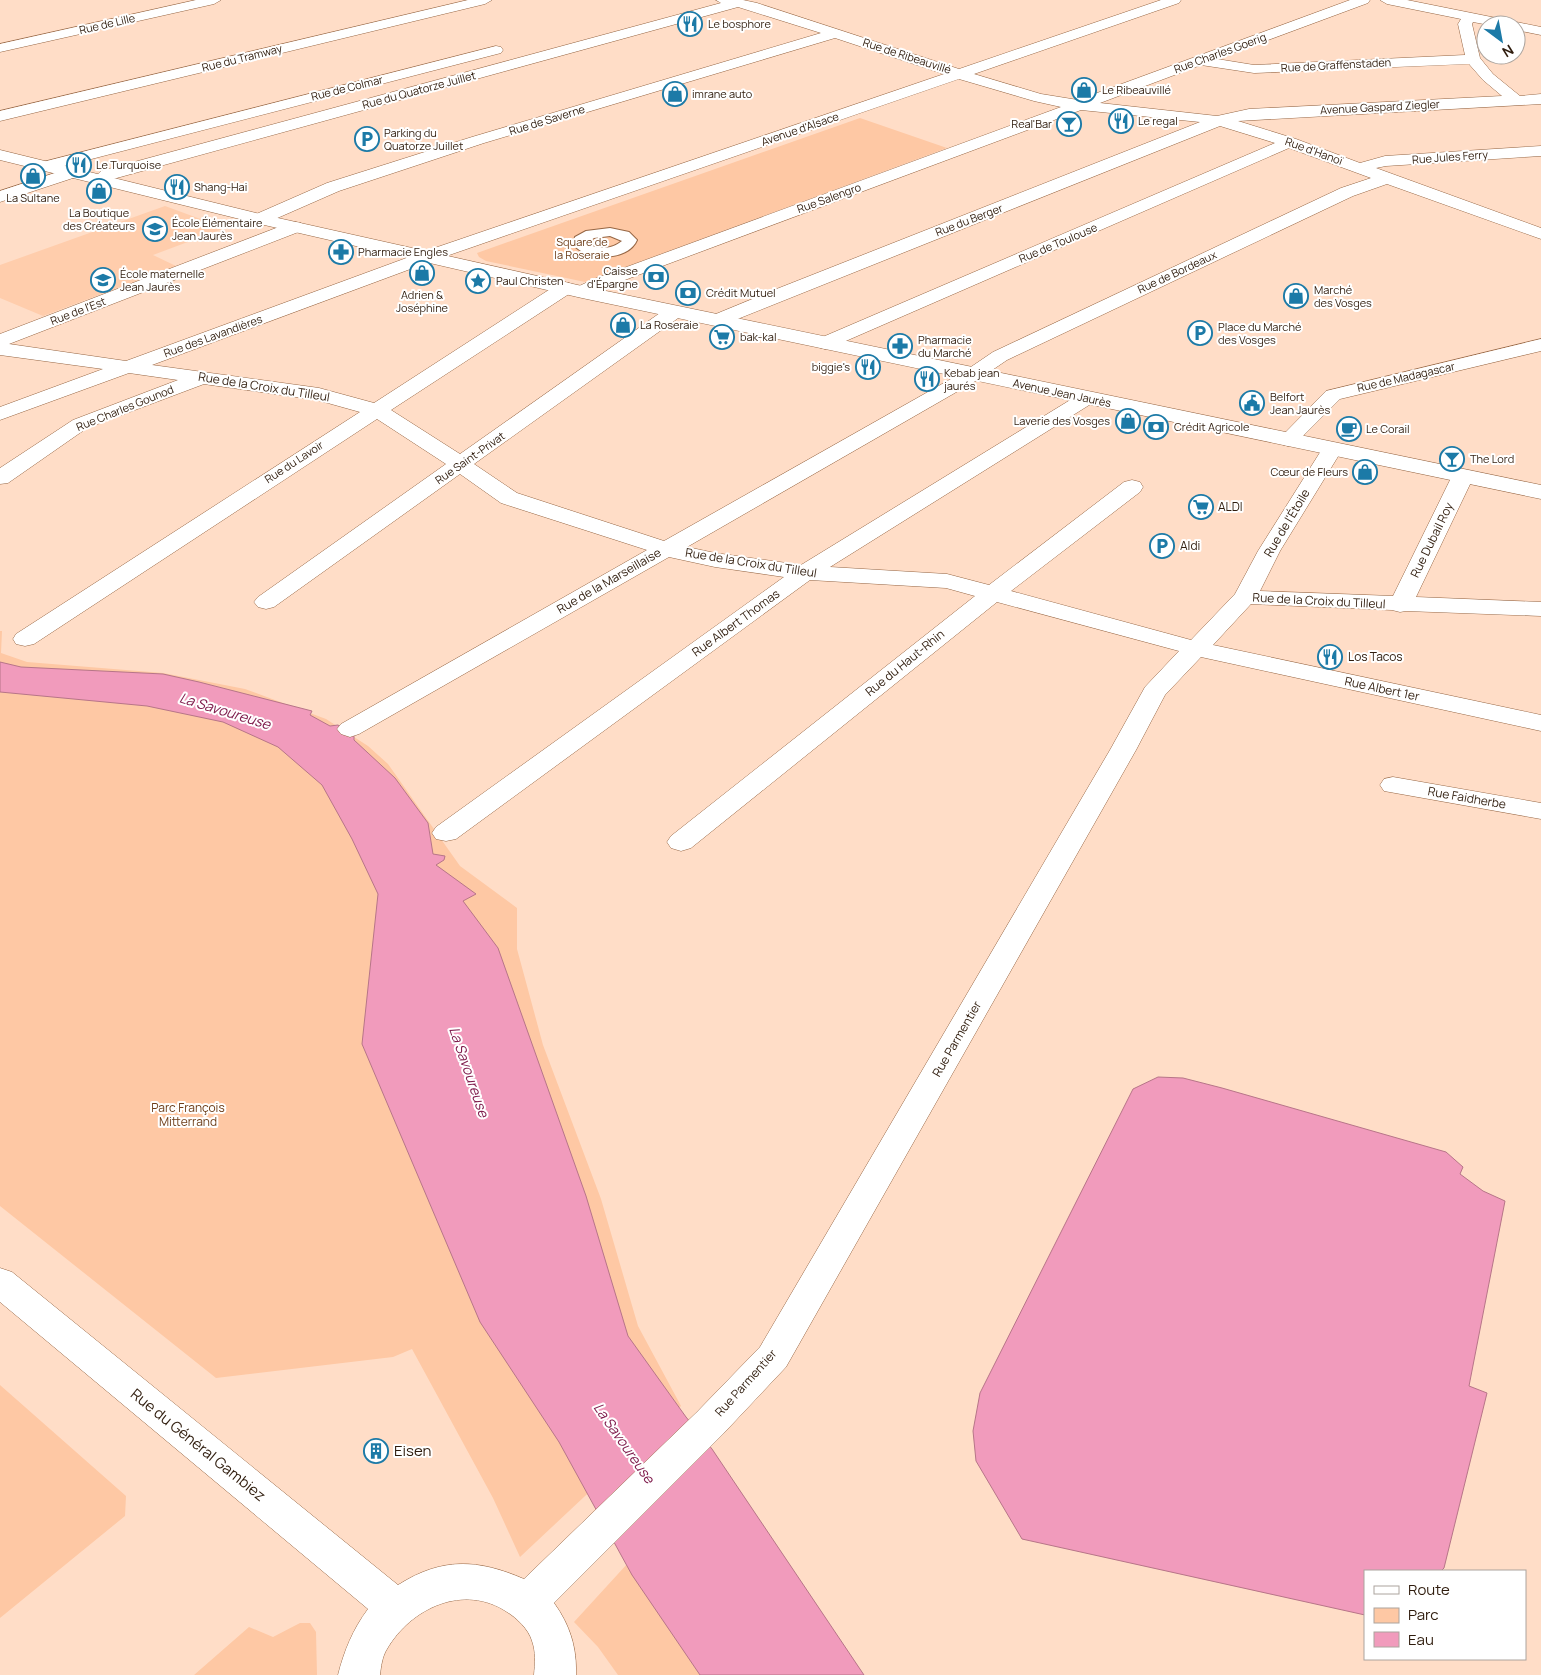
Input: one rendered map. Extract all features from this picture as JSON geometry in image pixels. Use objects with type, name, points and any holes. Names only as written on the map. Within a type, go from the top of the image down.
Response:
[{"type":"street","name":"Rue de Lille","points":[[0,48],[214,0]]},
{"type":"street","name":"Rue du Tramway","points":[[0,116],[485,0]]},
{"type":"street","name":"Avenue d'Alsace","points":[[426,257],[1174,0]]},
{"type":"street","name":"Rue Charles Goerig","points":[[1077,105],[1363,0]]},
{"type":"street","points":[[1388,0],[1476,18]]},
{"type":"street","name":"Rue de Ribeauvillé","points":[[729,1],[837,33],[1039,98],[1077,105]]},
{"type":"street","name":"Rue du Quatorze Juillet","points":[[101,179],[108,175],[729,1]]},
{"type":"street","points":[[1469,17],[1465,24],[1473,58],[1488,77],[1517,101]]},
{"type":"street","points":[[1526,28],[1541,32]]},
{"type":"street","name":"Rue de Saverne","points":[[260,219],[333,187],[478,140],[837,33]]},
{"type":"street","name":"Rue de Colmar","points":[[45,166],[510,46]]},
{"type":"street","name":"Rue de Graffenstaden","points":[[1200,61],[1254,70],[1473,58]]},
{"type":"street","name":"Avenue Gaspard Ziegler","points":[[1221,121],[1249,114],[1541,100]]},
{"type":"street","name":"Rue d'Hanoï","points":[[1077,105],[1182,115],[1221,121],[1290,142],[1541,234]]},
{"type":"street","name":"Rue Salengro","points":[[573,290],[610,279],[1077,105]]},
{"type":"street","name":"Rue du Berger","points":[[718,320],[1221,121]]},
{"type":"street","name":"Rue de Toulouse","points":[[825,343],[1290,142]]},
{"type":"street","name":"Rue Jules Ferry","points":[[1359,168],[1385,161],[1541,151]]},
{"type":"street","points":[[1510,153],[1541,164]]},
{"type":"street","name":"Avenue Jean Jaurès","points":[[0,155],[260,219],[573,290],[1331,450],[1541,492]]},
{"type":"street","points":[[0,197],[70,173]]},
{"type":"street","name":"Rue de Bordeaux","points":[[972,375],[1000,356],[1347,192],[1387,178]]},
{"type":"street","name":"Rue de l'Est","points":[[0,341],[295,227]]},
{"type":"street","name":"Rue des Lavandières","points":[[0,414],[132,367],[426,257]]},
{"type":"street","name":"Rue du Lavoir","points":[[25,638],[376,410],[573,290]]},
{"type":"street","name":"Rue Saint-Privat","points":[[266,602],[674,312]]},
{"type":"street","name":"Rue de Madagascar","points":[[1288,440],[1334,395],[1541,346]]},
{"type":"street","name":"Rue de la Croix du Tilleul","points":[[0,349],[320,394],[376,410],[426,441],[509,498],[666,549],[715,560],[806,573],[946,581],[1194,648],[1245,597],[1400,605],[1541,609]]},
{"type":"street","name":"Rue de la Marseillaise","points":[[350,729],[972,375]]},
{"type":"street","name":"Rue Charles Gounod","points":[[0,478],[80,424],[204,378]]},
{"type":"street","name":"Rue Albert Thomas","points":[[446,833],[806,573],[1087,398]]},
{"type":"street","name":"Rue de l'Étoile","points":[[1245,597],[1269,551],[1331,450]]},
{"type":"street","name":"Rue Dubail Roy","points":[[1400,605],[1463,476]]},
{"type":"street","name":"Rue du Haut-Rhin","points":[[681,842],[994,593],[1132,487]]},
{"type":"street","name":"Rue Albert 1er","points":[[1194,648],[1541,723]]},
{"type":"street","name":"Rue Parmentier","points":[[528,1602],[559,1574],[710,1423],[773,1357],[1123,750],[1154,692],[1194,648]]},
{"type":"street","name":"Rue Faidherbe","points":[[1393,785],[1541,811]]},
{"type":"street","name":"Rue du Général Gambiez","points":[[0,1282],[396,1608]]},
{"type":"street","points":[[358,1675],[360,1660],[374,1631],[396,1608],[422,1592],[450,1584],[478,1582],[505,1588],[528,1602],[542,1617],[552,1636],[557,1664],[554,1675]]},
{"type":"shaded area","points":[[165,206],[225,228],[153,255],[176,266],[43,316],[0,298],[0,265]]},
{"type":"green space","name":"Square de la Roseraie","points":[[860,118],[947,148],[585,282],[486,261],[479,257],[477,253]]},
{"type":"green space","name":"Parc François Mitterrand","points":[[0,631],[2,631],[1,653],[27,662],[163,673],[245,689],[326,719],[368,746],[388,764],[460,866],[517,908],[517,949],[543,1045],[601,1199],[638,1326],[681,1406],[520,1557],[493,1498],[412,1349],[393,1357],[216,1378],[0,1206]]},
{"type":"green space","points":[[0,1385],[126,1496],[125,1516],[0,1618]]},
{"type":"green space","points":[[639,1551],[720,1675],[618,1675],[598,1647],[574,1622]]},
{"type":"green space","points":[[300,1623],[310,1623],[316,1632],[317,1675],[194,1675],[249,1627],[273,1637]]},
{"type":"water","name":"La Savoureuse","points":[[0,662],[21,667],[163,674],[312,711],[310,715],[330,726],[338,725],[354,735],[354,740],[395,778],[428,823],[433,854],[445,856],[444,860],[436,865],[476,894],[463,901],[498,948],[586,1196],[628,1336],[686,1417],[712,1449],[864,1675],[700,1675],[632,1575],[559,1442],[480,1322],[362,1044],[378,894],[352,839],[322,785],[278,747],[223,722],[147,706],[0,692]]},
{"type":"water","points":[[1158,1077],[1183,1078],[1446,1152],[1463,1167],[1460,1174],[1483,1191],[1505,1201],[1469,1386],[1487,1393],[1444,1568],[1442,1570],[1364,1570],[1364,1615],[1022,1539],[976,1461],[973,1431],[980,1393],[1133,1089]]},
{"type":"place","name":"Le bosphore","points":[[690,24]]},
{"type":"place","name":"Le Ribeauvillé","points":[[1084,90]]},
{"type":"place","name":"imrane auto","points":[[675,94]]},
{"type":"place","name":"Le regal","points":[[1121,121]]},
{"type":"place","name":"Real'Bar","points":[[1069,124]]},
{"type":"place","name":"Parking du Quatorze Juillet","points":[[367,139]]},
{"type":"place","name":"Le Turquoise","points":[[79,165]]},
{"type":"place","name":"La Sultane","points":[[33,176]]},
{"type":"place","name":"Shang-Hai","points":[[177,187]]},
{"type":"place","name":"La Boutique des Créateurs","points":[[99,191]]},
{"type":"place","name":"École Élémentaire Jean Jaurès","points":[[155,229]]},
{"type":"place","name":"Pharmacie Engles","points":[[341,252]]},
{"type":"place","name":"Adrien & Joséphine","points":[[422,273]]},
{"type":"place","name":"Caisse d'Épargne","points":[[656,277]]},
{"type":"place","name":"École maternelle Jean Jaurès","points":[[103,280]]},
{"type":"place","name":"Paul Christen","points":[[478,281]]},
{"type":"place","name":"Crédit Mutuel","points":[[688,293]]},
{"type":"place","name":"Marché des Vosges","points":[[1296,296]]},
{"type":"place","name":"La Roseraie","points":[[623,325]]},
{"type":"place","name":"Place du Marché des Vosges","points":[[1200,333]]},
{"type":"place","name":"bak-kal","points":[[722,337]]},
{"type":"place","name":"Pharmacie du Marché","points":[[900,346]]},
{"type":"place","name":"biggie's","points":[[868,367]]},
{"type":"place","name":"Kebab jean jaurés","points":[[927,379]]},
{"type":"place","name":"Belfort Jean Jaurès","points":[[1252,403]]},
{"type":"place","name":"Laverie des Vosges","points":[[1128,421]]},
{"type":"place","name":"Crédit Agricole","points":[[1156,427]]},
{"type":"place","name":"Le Corail","points":[[1349,429]]},
{"type":"place","name":"The Lord","points":[[1452,459]]},
{"type":"place","name":"Cœur de Fleurs","points":[[1365,472]]},
{"type":"place","name":"ALDI","points":[[1201,507]]},
{"type":"place","name":"Aldi","points":[[1162,546]]},
{"type":"place","name":"Los Tacos","points":[[1330,657]]},
{"type":"place","name":"Eisen","points":[[376,1451]]}]
